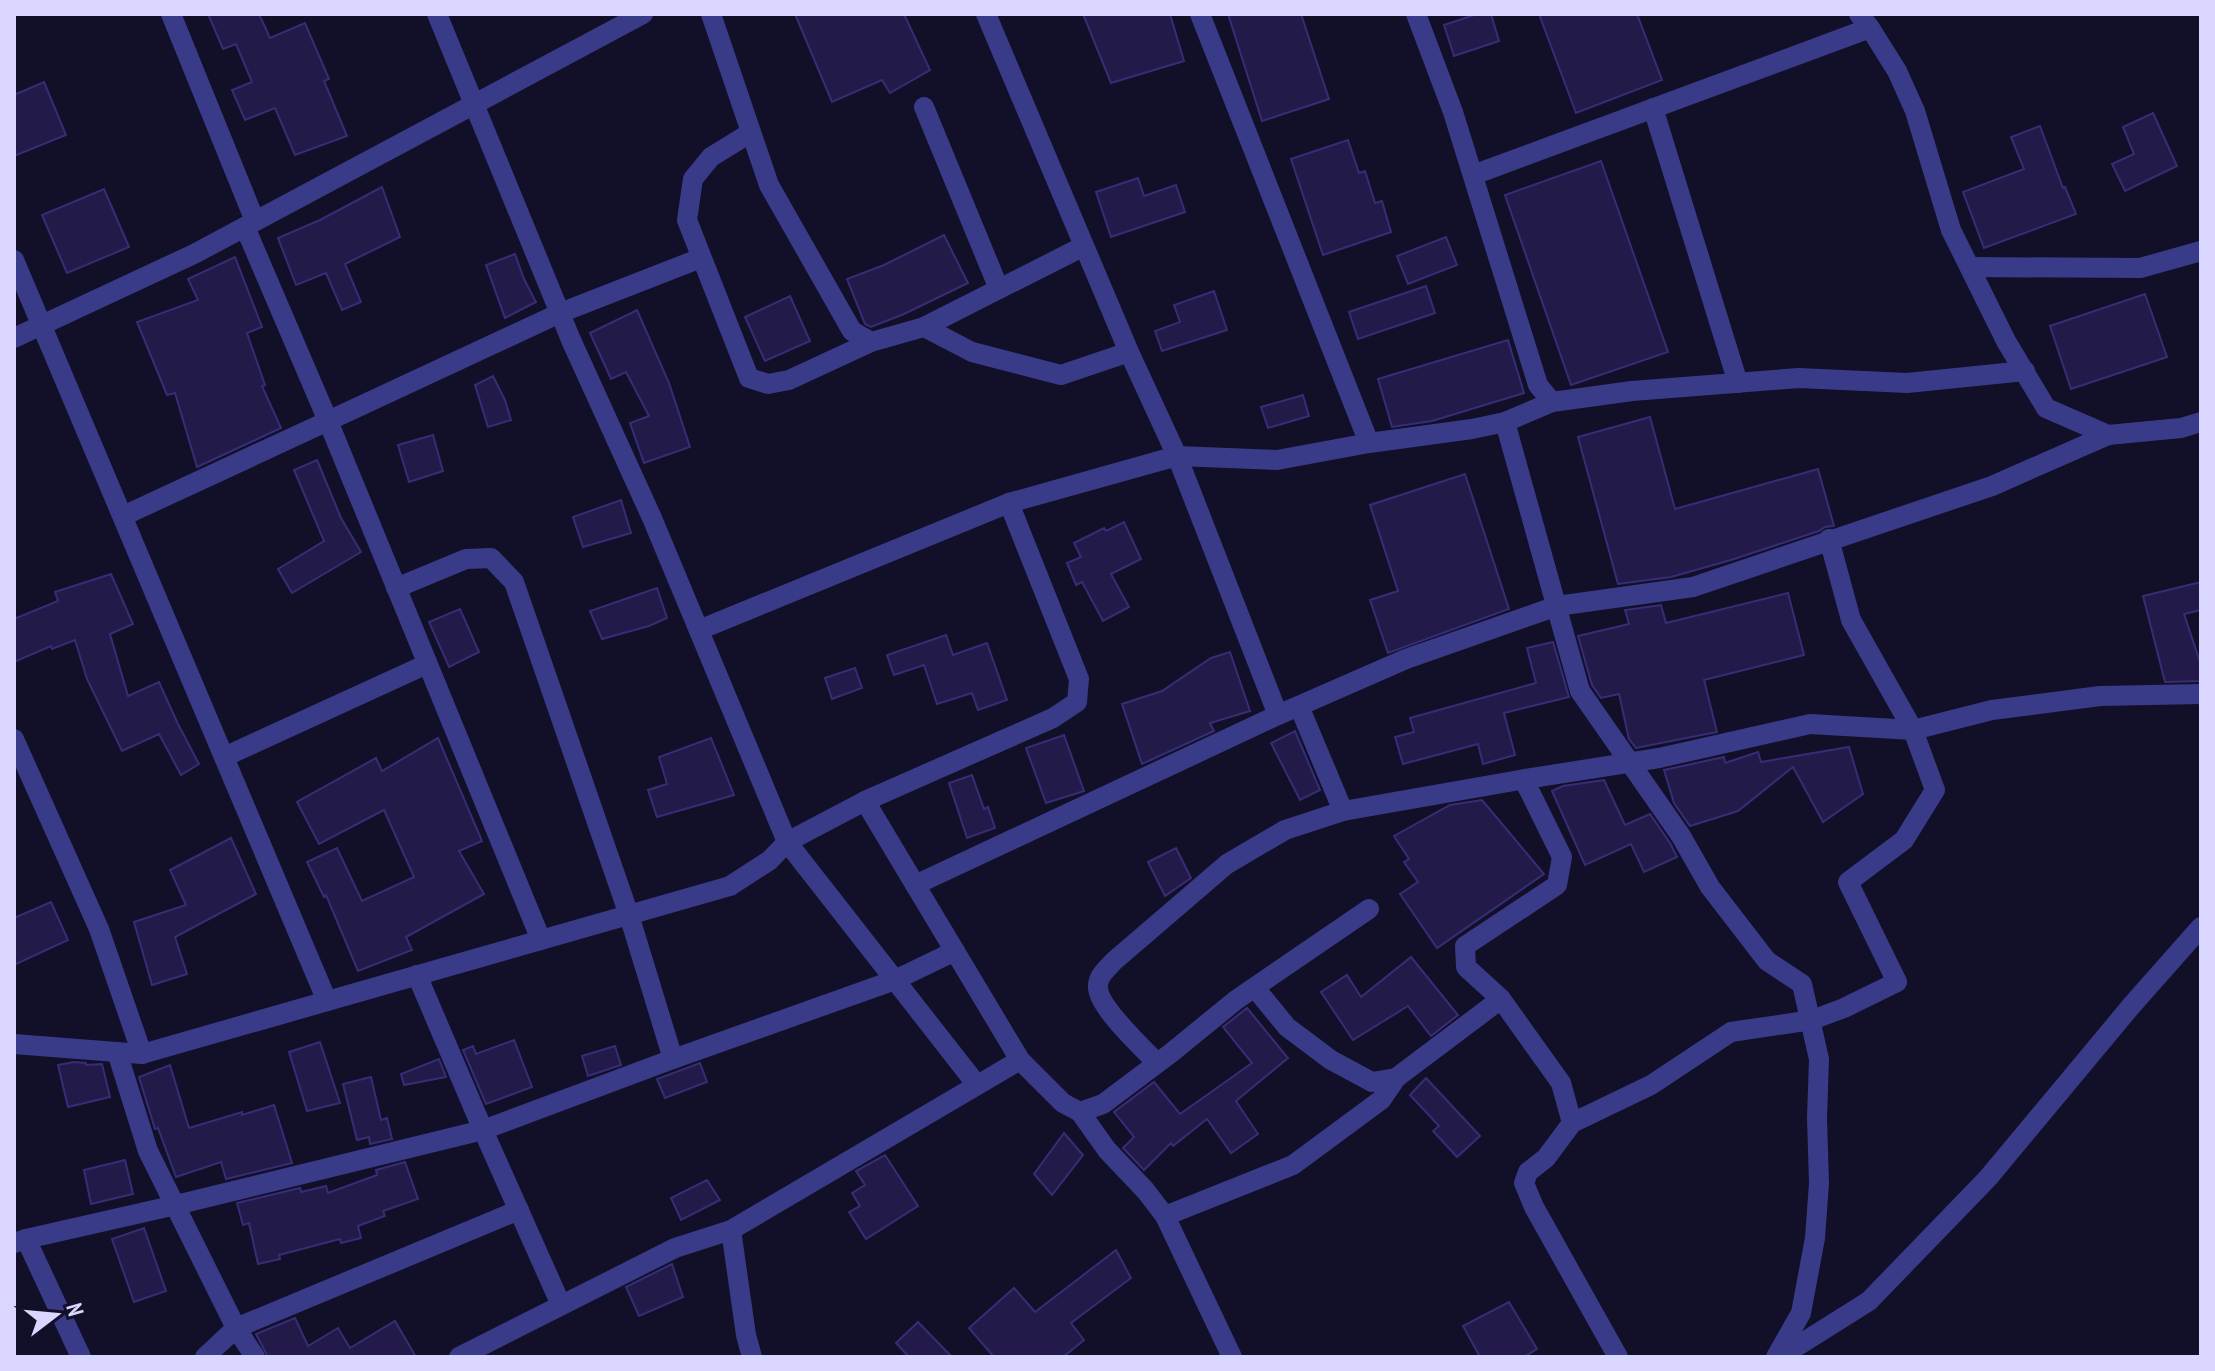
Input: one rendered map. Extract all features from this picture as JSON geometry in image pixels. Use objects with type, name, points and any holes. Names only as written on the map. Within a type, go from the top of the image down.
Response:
[{"type":"street","points":[[171,14],[328,421],[541,940]]},
{"type":"street","points":[[437,14],[560,313],[652,518],[787,842],[977,1085]]},
{"type":"street","points":[[14,338],[194,254],[643,14]]},
{"type":"street","points":[[711,14],[769,185],[852,331],[871,342]]},
{"type":"street","points":[[986,14],[1129,352],[1177,456],[1278,715]]},
{"type":"street","points":[[1200,14],[1369,443]]},
{"type":"street","points":[[1416,14],[1453,112],[1538,385],[1552,402]]},
{"type":"street","points":[[1473,175],[1653,108],[1864,21],[1897,71],[1915,111],[1951,230],[2006,341],[2046,408],[2108,435]]},
{"type":"street","points":[[924,107],[999,289]]},
{"type":"street","points":[[1653,108],[1738,383]]},
{"type":"street","points":[[750,133],[711,157],[693,179],[687,220],[749,378],[768,384],[789,380],[871,342],[924,327],[1084,246]]},
{"type":"street","points":[[1970,267],[2140,268],[2201,251]]},
{"type":"street","points":[[123,516],[560,313],[701,258]]},
{"type":"street","points":[[14,260],[327,1001]]},
{"type":"street","points":[[924,327],[972,352],[1061,375],[1129,352]]},
{"type":"street","points":[[699,630],[1009,503],[1177,456],[1277,460],[1472,429],[1505,422],[1552,402],[1632,391],[1799,378],[1907,383],[2025,371]]},
{"type":"street","points":[[1505,422],[1580,691],[1681,836],[1710,887],[1767,961],[1802,984],[1819,1059],[1819,1183],[1815,1238],[1801,1313],[1778,1357]]},
{"type":"street","points":[[915,885],[1278,715],[1406,659],[1557,606],[1693,587],[1992,486],[2108,435],[2181,428],[2201,422]]},
{"type":"street","points":[[14,1044],[142,1054],[730,886],[770,860],[787,842],[865,801],[1053,718],[1077,702],[1079,679],[1009,503]]},
{"type":"street","points":[[1618,1357],[1534,1207],[1524,1183],[1528,1172],[1546,1158],[1572,1123],[1651,1085],[1731,1032],[1812,1020],[1897,982],[1848,882],[1904,840],[1935,790],[1913,730],[1851,620],[1829,539]]},
{"type":"street","points":[[396,588],[466,559],[491,558],[514,582],[629,915],[673,1059]]},
{"type":"street","points":[[224,757],[427,664]]},
{"type":"street","points":[[1157,1063],[1108,1011],[1098,990],[1100,976],[1227,864],[1285,830],[1343,811],[1631,763],[1810,724],[1913,730],[1992,710],[2100,696],[2201,694]]},
{"type":"street","points":[[1299,706],[1343,811]]},
{"type":"street","points":[[14,739],[99,929],[142,1054]]},
{"type":"street","points":[[1525,779],[1562,857],[1557,885],[1465,946],[1466,967],[1501,999],[1561,1083],[1572,1123]]},
{"type":"street","points":[[865,801],[1020,1060],[1063,1103],[1080,1112],[1107,1150],[1165,1216],[1232,1357]]},
{"type":"street","points":[[1080,1112],[1103,1104],[1236,1000],[1369,909]]},
{"type":"street","points":[[1778,1357],[1869,1301],[1988,1178],[2201,927]]},
{"type":"street","points":[[81,1357],[20,1241],[483,1130],[895,980],[955,951]]},
{"type":"street","points":[[417,975],[561,1305]]},
{"type":"street","points":[[1255,988],[1287,1027],[1331,1060],[1372,1082],[1396,1078]]},
{"type":"street","points":[[1165,1216],[1293,1165],[1381,1100],[1396,1078],[1501,999]]},
{"type":"street","points":[[117,1052],[148,1151],[236,1328],[255,1357]]},
{"type":"street","points":[[459,1357],[675,1248],[731,1230],[1020,1060]]},
{"type":"street","points":[[205,1357],[236,1328],[519,1210]]},
{"type":"street","points":[[731,1230],[752,1357]]},
{"type":"building","points":[[208,14],[259,14],[270,38],[305,23],[329,79],[324,81],[347,136],[295,155],[275,108],[245,120],[232,90],[252,82],[236,44],[223,49]]},
{"type":"building","points":[[795,14],[904,14],[930,70],[890,93],[882,80],[832,102]]},
{"type":"building","points":[[1083,14],[1170,14],[1184,61],[1111,83]]},
{"type":"building","points":[[1228,14],[1301,14],[1329,99],[1262,121]]},
{"type":"building","points":[[1477,14],[1491,14],[1499,41],[1454,56],[1444,25]]},
{"type":"building","points":[[1539,14],[1637,14],[1662,80],[1576,113]]},
{"type":"building","points":[[44,82],[66,135],[14,156],[14,95]]},
{"type":"building","points":[[2153,113],[2177,166],[2125,191],[2112,164],[2134,154],[2123,127]]},
{"type":"building","points":[[2040,126],[2076,214],[1984,248],[1963,192],[2024,169],[2011,137]]},
{"type":"building","points":[[1348,140],[1359,173],[1365,171],[1375,203],[1382,201],[1391,232],[1323,255],[1291,159]]},
{"type":"building","points":[[1601,161],[1668,352],[1571,385],[1505,195]]},
{"type":"building","points":[[1138,178],[1144,196],[1176,185],[1185,212],[1111,237],[1096,192]]},
{"type":"building","points":[[382,187],[400,237],[345,264],[361,302],[342,310],[326,273],[296,285],[278,238]]},
{"type":"building","points":[[104,189],[129,247],[67,273],[42,215]]},
{"type":"building","points":[[944,235],[968,283],[904,314],[871,327],[865,324],[847,279],[884,265]]},
{"type":"building","points":[[1446,237],[1457,265],[1408,284],[1397,256]]},
{"type":"building","points":[[515,254],[536,302],[505,318],[486,265]]},
{"type":"building","points":[[235,257],[262,327],[247,333],[265,385],[262,386],[281,428],[197,467],[175,393],[167,395],[137,322],[198,300],[188,279]]},
{"type":"building","points":[[1426,286],[1435,313],[1358,339],[1349,312]]},
{"type":"building","points":[[1214,291],[1227,330],[1162,351],[1155,331],[1180,322],[1174,305]]},
{"type":"building","points":[[2145,294],[2167,357],[2071,389],[2050,326]]},
{"type":"building","points":[[790,296],[810,341],[765,361],[745,317]]},
{"type":"building","points":[[637,310],[669,383],[690,447],[644,463],[630,423],[649,416],[626,372],[611,379],[590,333]]},
{"type":"building","points":[[1508,340],[1524,393],[1432,421],[1392,427],[1378,379]]},
{"type":"building","points":[[493,376],[511,420],[488,427],[475,385]]},
{"type":"building","points":[[1303,395],[1309,416],[1268,428],[1261,407]]},
{"type":"building","points":[[1650,417],[1675,509],[1818,469],[1834,526],[1671,577],[1618,584],[1578,437]]},
{"type":"building","points":[[433,435],[443,471],[409,482],[398,445]]},
{"type":"building","points":[[317,460],[341,518],[361,552],[292,593],[278,569],[324,541],[294,470]]},
{"type":"building","points":[[1465,474],[1509,609],[1388,653],[1370,600],[1398,591],[1370,505]]},
{"type":"building","points":[[621,500],[631,533],[583,547],[573,517]]},
{"type":"building","points":[[1124,522],[1141,559],[1111,574],[1129,607],[1103,621],[1082,582],[1076,585],[1067,563],[1081,557],[1074,543]]},
{"type":"building","points":[[111,574],[133,624],[110,634],[128,696],[159,682],[199,764],[181,775],[159,734],[122,751],[87,679],[75,640],[52,649],[51,646],[14,662],[14,619],[58,601],[55,592]]},
{"type":"building","points":[[2201,582],[2201,610],[2184,614],[2201,665],[2201,681],[2165,682],[2143,596]]},
{"type":"building","points":[[657,588],[667,618],[602,639],[590,611]]},
{"type":"building","points":[[1788,593],[1804,655],[1704,680],[1717,732],[1636,748],[1629,739],[1619,694],[1601,698],[1592,685],[1578,636],[1629,624],[1625,610],[1661,605],[1666,623]]},
{"type":"building","points":[[460,609],[479,652],[449,667],[429,622]]},
{"type":"building","points":[[946,635],[953,655],[987,643],[1007,700],[978,710],[972,693],[937,704],[924,665],[894,675],[887,655]]},
{"type":"building","points":[[1553,642],[1569,697],[1504,713],[1515,755],[1483,764],[1478,744],[1403,764],[1395,737],[1414,732],[1410,718],[1536,683],[1527,648]]},
{"type":"building","points":[[1230,652],[1250,711],[1210,723],[1214,731],[1142,764],[1122,704],[1162,691],[1211,658]]},
{"type":"building","points":[[855,668],[862,688],[832,699],[825,678]]},
{"type":"building","points":[[1295,731],[1320,790],[1300,800],[1271,743]]},
{"type":"building","points":[[1064,735],[1084,791],[1046,803],[1026,748]]},
{"type":"building","points":[[438,738],[482,841],[459,851],[484,894],[406,937],[412,950],[358,971],[326,895],[324,897],[307,862],[337,848],[362,901],[414,877],[384,810],[319,844],[297,802],[376,758],[382,771]]},
{"type":"building","points":[[711,738],[734,795],[657,817],[648,790],[667,784],[659,757]]},
{"type":"building","points":[[1849,747],[1863,794],[1823,822],[1793,767],[1738,811],[1690,826],[1674,803],[1664,770],[1724,757],[1725,763],[1758,752],[1761,762]]},
{"type":"building","points":[[972,775],[984,809],[988,807],[995,828],[967,838],[949,783]]},
{"type":"building","points":[[1604,780],[1625,825],[1650,814],[1677,857],[1644,872],[1631,844],[1585,865],[1552,791],[1563,786]]},
{"type":"building","points":[[1482,800],[1544,874],[1437,948],[1400,894],[1418,882],[1404,862],[1409,859],[1394,836],[1450,805]]},
{"type":"building","points":[[231,838],[256,894],[175,937],[187,974],[152,985],[134,922],[186,905],[170,870]]},
{"type":"building","points":[[1176,848],[1191,878],[1165,896],[1148,862]]},
{"type":"building","points":[[51,902],[68,940],[14,965],[14,918]]},
{"type":"building","points":[[1411,957],[1458,1015],[1431,1036],[1408,1006],[1353,1040],[1321,992],[1347,975],[1361,997]]},
{"type":"building","points":[[1247,1008],[1288,1058],[1236,1101],[1258,1134],[1231,1153],[1207,1119],[1173,1146],[1171,1143],[1144,1170],[1123,1148],[1134,1137],[1114,1112],[1154,1082],[1180,1114],[1252,1063],[1223,1027]]},
{"type":"building","points":[[514,1040],[532,1087],[486,1104],[463,1050],[473,1046],[476,1054]]},
{"type":"building","points":[[320,1042],[340,1103],[307,1111],[289,1052]]},
{"type":"building","points":[[615,1046],[621,1065],[588,1076],[582,1056]]},
{"type":"building","points":[[439,1059],[446,1077],[404,1085],[401,1074]]},
{"type":"building","points":[[74,1062],[102,1064],[110,1097],[68,1107],[58,1065]]},
{"type":"building","points":[[700,1063],[707,1082],[665,1098],[657,1079]]},
{"type":"building","points":[[170,1065],[189,1128],[274,1105],[292,1163],[226,1179],[221,1162],[176,1177],[158,1128],[155,1129],[139,1077]]},
{"type":"building","points":[[371,1077],[381,1120],[387,1118],[392,1139],[370,1144],[369,1137],[357,1140],[343,1084]]},
{"type":"building","points":[[1426,1078],[1480,1136],[1457,1157],[1433,1131],[1439,1126],[1410,1095]]},
{"type":"building","points":[[1064,1133],[1083,1155],[1052,1195],[1034,1174]]},
{"type":"building","points":[[885,1155],[918,1206],[866,1239],[849,1212],[860,1206],[852,1193],[865,1185],[856,1171]]},
{"type":"building","points":[[125,1160],[133,1194],[91,1204],[84,1170]]},
{"type":"building","points":[[405,1162],[418,1199],[383,1211],[385,1216],[358,1226],[361,1238],[341,1243],[340,1239],[279,1255],[280,1259],[258,1264],[249,1223],[243,1225],[237,1203],[300,1188],[301,1192],[326,1186],[328,1193],[377,1175],[376,1170]]},
{"type":"building","points":[[707,1180],[720,1200],[681,1220],[671,1198]]},
{"type":"building","points":[[144,1228],[166,1291],[134,1302],[112,1239]]},
{"type":"building","points":[[1116,1250],[1131,1278],[1071,1323],[1084,1340],[1063,1357],[994,1357],[969,1328],[1014,1288],[1035,1312]]},
{"type":"building","points":[[672,1264],[683,1297],[639,1316],[626,1287]]},
{"type":"building","points":[[1509,1302],[1537,1349],[1524,1357],[1480,1357],[1463,1326]]},
{"type":"building","points":[[295,1318],[308,1346],[338,1328],[350,1348],[395,1321],[416,1357],[268,1357],[256,1334]]},
{"type":"building","points":[[918,1322],[952,1357],[909,1357],[896,1343]]}]
